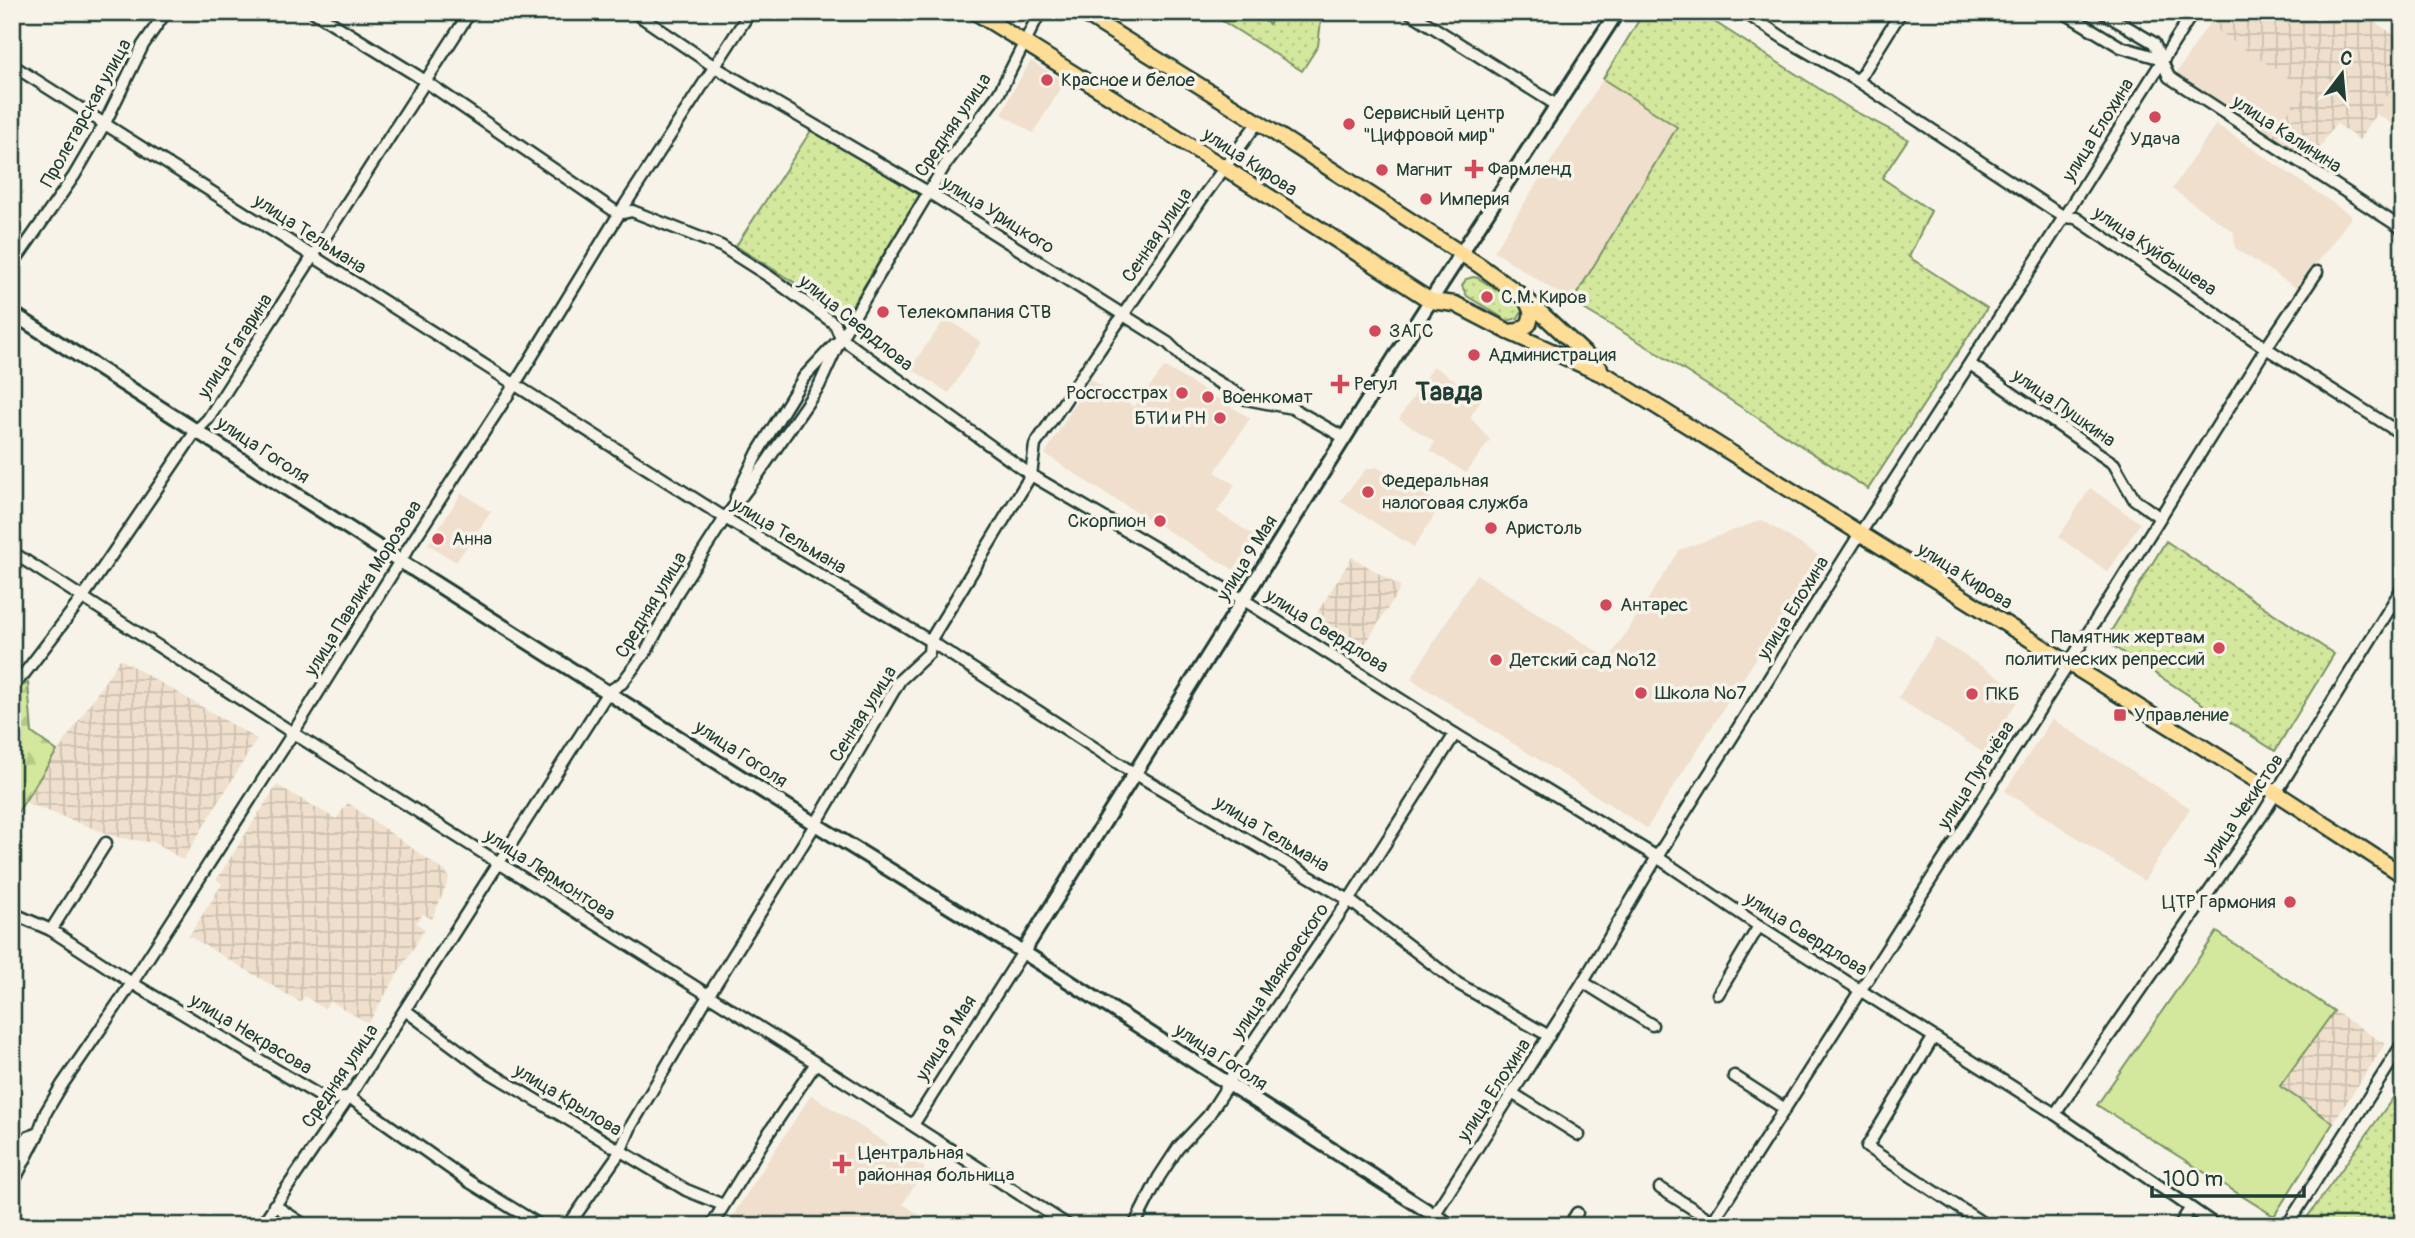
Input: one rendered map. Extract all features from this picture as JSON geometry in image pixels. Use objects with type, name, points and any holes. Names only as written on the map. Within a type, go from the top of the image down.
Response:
[{"type":"main road","name":"улица Кирова","points":[[975,12],[1431,301],[1455,304],[1508,332],[1611,378],[2276,792],[2403,875]]},
{"type":"main road","name":"улица Кирова","points":[[1081,12],[1463,254],[1526,299],[1611,378]]},
{"type":"main road","points":[[1508,332],[1525,329],[1531,320],[1532,313],[1526,299]]},
{"type":"street","name":"Пролетарская улица","points":[[12,265],[74,176],[105,123],[143,45],[166,12]]},
{"type":"street","name":"улица Свердлова","points":[[314,12],[426,82],[619,215],[632,211],[721,246],[770,277],[835,324],[841,338],[1031,475],[1244,600],[1455,734],[1657,857],[1759,926],[2056,1114],[2217,1226]]},
{"type":"street","name":"улица Гагарина","points":[[12,686],[83,597],[196,431],[208,419],[471,12]]},
{"type":"street","name":"улица Урицкого","points":[[634,12],[715,67],[928,192],[1168,344],[1191,366],[1246,400],[1292,408],[1345,438]]},
{"type":"street","name":"улица Павлика Морозова","points":[[12,1185],[46,1112],[62,1085],[132,983],[293,733],[750,12]]},
{"type":"street","name":"Средняя улица","points":[[261,1226],[349,1097],[608,692],[622,683],[647,650],[678,591],[725,518],[820,386],[841,338],[928,192],[999,93],[1040,12]]},
{"type":"street","points":[[1409,12],[1558,106]]},
{"type":"street","name":"улица 9 Мая","points":[[913,1125],[1431,301],[1617,12]]},
{"type":"street","name":"улица Куйбышева","points":[[1744,12],[1858,81],[2064,217],[2076,218],[2266,348],[2403,435]]},
{"type":"street","points":[[1858,81],[1901,12]]},
{"type":"street","points":[[2063,12],[2121,47],[2162,59]]},
{"type":"street","name":"улица Калинина","points":[[2102,12],[2154,43],[2169,77],[2403,229]]},
{"type":"street","name":"улица Елохина","points":[[1431,1220],[1583,982],[1657,857],[1861,532],[2193,12]]},
{"type":"street","name":"улица Тельмана","points":[[12,65],[725,518],[930,640],[1135,773],[1349,900],[1457,983],[1549,1036]]},
{"type":"street","name":"Сенная улица","points":[[568,1226],[620,1152],[631,1126],[900,680],[929,653],[930,640],[1031,475],[1035,445],[1122,315],[1258,122]]},
{"type":"street","name":"улица Пугачёва","points":[[1711,1223],[2266,348],[2317,272]]},
{"type":"street","name":"улица Гоголя","points":[[12,313],[815,824],[1023,952],[1431,1220],[1451,1226]]},
{"type":"street","points":[[725,518],[758,452],[804,377],[841,338]]},
{"type":"street","name":"улица Пушкина","points":[[1970,364],[2113,464],[2134,499],[2159,517]]},
{"type":"street","name":"улица Лермонтова","points":[[12,552],[1069,1226]]},
{"type":"street","name":"улица Чекистов","points":[[2056,1114],[2276,792],[2403,587]]},
{"type":"street","name":"улица Маяковского","points":[[1134,1226],[1159,1177],[1178,1148],[1208,1116],[1228,1085],[1234,1070],[1349,900],[1455,734]]},
{"type":"street","points":[[51,930],[106,843]]},
{"type":"street","name":"улица Некрасова","points":[[12,913],[51,930],[132,983],[323,1098],[349,1097],[468,1181],[541,1226]]},
{"type":"street","points":[[1718,994],[1759,926]]},
{"type":"street","points":[[1583,982],[1652,1026]]},
{"type":"street","name":"улица Крылова","points":[[405,1010],[484,1069],[686,1190],[723,1205]]},
{"type":"street","points":[[1933,1038],[1867,1147],[1987,1226]]},
{"type":"street","points":[[2287,1226],[2403,1043]]},
{"type":"street","points":[[711,1226],[817,1063]]},
{"type":"street","points":[[1734,1076],[1785,1110]]},
{"type":"street","points":[[1512,1093],[1580,1135]]},
{"type":"street","points":[[12,1143],[38,1134]]},
{"type":"street","points":[[12,1150],[23,1147],[38,1134]]},
{"type":"street","points":[[1660,1188],[1711,1223]]},
{"type":"street","points":[[274,1205],[306,1226]]},
{"type":"street","points":[[2179,1226],[2190,1209]]},
{"type":"street","points":[[1569,1226],[1577,1213]]},
{"type":"street","points":[[12,1221],[26,1226]]},
{"type":"shaded area","points":[[2217,12],[2360,12],[2403,41],[2403,73],[2359,140],[2336,123],[2309,164],[2271,138],[2304,88],[2208,25]]},
{"type":"shaded area","points":[[2208,25],[2305,88],[2271,138],[2176,74]]},
{"type":"shaded area","points":[[1031,61],[1065,82],[1033,133],[1002,114]]},
{"type":"shaded area","points":[[2403,73],[2403,130],[2376,114]]},
{"type":"shaded area","points":[[1603,79],[1677,127],[1572,302],[1494,251]]},
{"type":"shaded area","points":[[2216,124],[2352,216],[2298,289],[2235,248],[2234,232],[2172,189]]},
{"type":"shaded area","points":[[946,318],[981,342],[949,393],[910,368]]},
{"type":"shaded area","points":[[1433,366],[1482,398],[1470,417],[1490,440],[1466,473],[1430,450],[1435,442],[1399,419]]},
{"type":"shaded area","points":[[1165,367],[1250,418],[1215,472],[1235,485],[1217,512],[1255,536],[1234,570],[1045,454],[1090,379],[1134,407]]},
{"type":"shaded area","points":[[1376,467],[1441,505],[1414,547],[1340,501],[1366,469]]},
{"type":"shaded area","points":[[2090,488],[2140,523],[2108,572],[2059,537]]},
{"type":"shaded area","points":[[462,493],[491,512],[456,562],[428,544]]},
{"type":"shaded area","name":"Школа №7","points":[[1762,520],[1821,557],[1647,828],[1411,679],[1476,574],[1609,659],[1680,550]]},
{"type":"shaded area","points":[[1352,557],[1401,587],[1361,651],[1312,621]]},
{"type":"shaded area","points":[[1936,638],[2023,692],[1984,753],[1898,698]]},
{"type":"shaded area","points":[[120,659],[257,739],[183,860],[152,841],[116,837],[24,802]]},
{"type":"shaded area","points":[[2052,719],[2190,808],[2144,881],[2005,791]]},
{"type":"shaded area","points":[[277,785],[336,819],[348,803],[447,873],[449,879],[432,919],[423,914],[416,923],[425,929],[368,1023],[330,1001],[324,1009],[305,996],[300,1002],[189,936],[222,884],[217,879]]},
{"type":"shaded area","points":[[2334,1011],[2385,1044],[2333,1123],[2279,1086]]},
{"type":"shaded area","name":"Центральная районная больница","points":[[811,1095],[925,1168],[903,1204],[935,1226],[726,1226]]},
{"type":"green space","points":[[1208,12],[1252,12],[1269,24],[1278,12],[1322,12],[1318,46],[1302,71]]},
{"type":"green space","points":[[1644,12],[1699,12],[1854,111],[1908,139],[1882,178],[1931,211],[1909,257],[1987,308],[1868,489],[1651,349],[1572,302],[1677,127],[1603,79]]},
{"type":"green space","points":[[812,129],[921,194],[846,315],[736,246]]},
{"type":"green space","points":[[1473,277],[1519,304],[1522,311],[1518,318],[1508,321],[1467,296],[1462,286],[1466,279]]},
{"type":"green space","points":[[2166,541],[2334,654],[2275,751],[2105,641]]},
{"type":"green space","points":[[28,683],[32,733],[57,751],[12,821],[12,692]]},
{"type":"green space","points":[[2217,932],[2334,1011],[2280,1086],[2333,1123],[2274,1216],[2097,1105]]},
{"type":"green space","points":[[2403,1084],[2403,1226],[2301,1226]]},
{"type":"place","name":"Красное и белое","points":[[1047,80]]},
{"type":"place","name":"Удача","points":[[2155,117]]},
{"type":"place","name":"Сервисный центр \"Цифровой мир\"","points":[[1349,124]]},
{"type":"place","name":"Фармленд","points":[[1474,169]]},
{"type":"place","name":"Магнит","points":[[1382,170]]},
{"type":"place","name":"Империя","points":[[1426,199]]},
{"type":"place","name":"С.М. Киров","points":[[1487,297]]},
{"type":"place","name":"Телекомпания СТВ","points":[[883,312]]},
{"type":"place","name":"ЗАГС","points":[[1375,331]]},
{"type":"place","name":"Администрация","points":[[1474,355]]},
{"type":"place","name":"Регул","points":[[1340,384]]},
{"type":"place","name":"Росгосстрах","points":[[1182,393]]},
{"type":"place","name":"Военкомат","points":[[1208,397]]},
{"type":"place","name":"БТИ и РН","points":[[1220,418]]},
{"type":"place","name":"Федеральная налоговая служба","points":[[1368,492]]},
{"type":"place","name":"Скорпион","points":[[1160,521]]},
{"type":"place","name":"Аристоль","points":[[1491,528]]},
{"type":"place","name":"Анна","points":[[438,539]]},
{"type":"place","name":"Антарес","points":[[1606,605]]},
{"type":"place","name":"Памятник жертвам политических репрессий","points":[[2219,648]]},
{"type":"place","name":"Детский сад №12","points":[[1496,660]]},
{"type":"place","name":"Школа №7","points":[[1641,693]]},
{"type":"place","name":"ПКБ","points":[[1972,694]]},
{"type":"place","name":"Управление","points":[[2120,715]]},
{"type":"place","name":"ЦТР Гармония","points":[[2290,902]]},
{"type":"place","name":"Центральная районная больница","points":[[842,1164]]},
{"type":"district","name":"Тавда","points":[[1449,392]]}]
